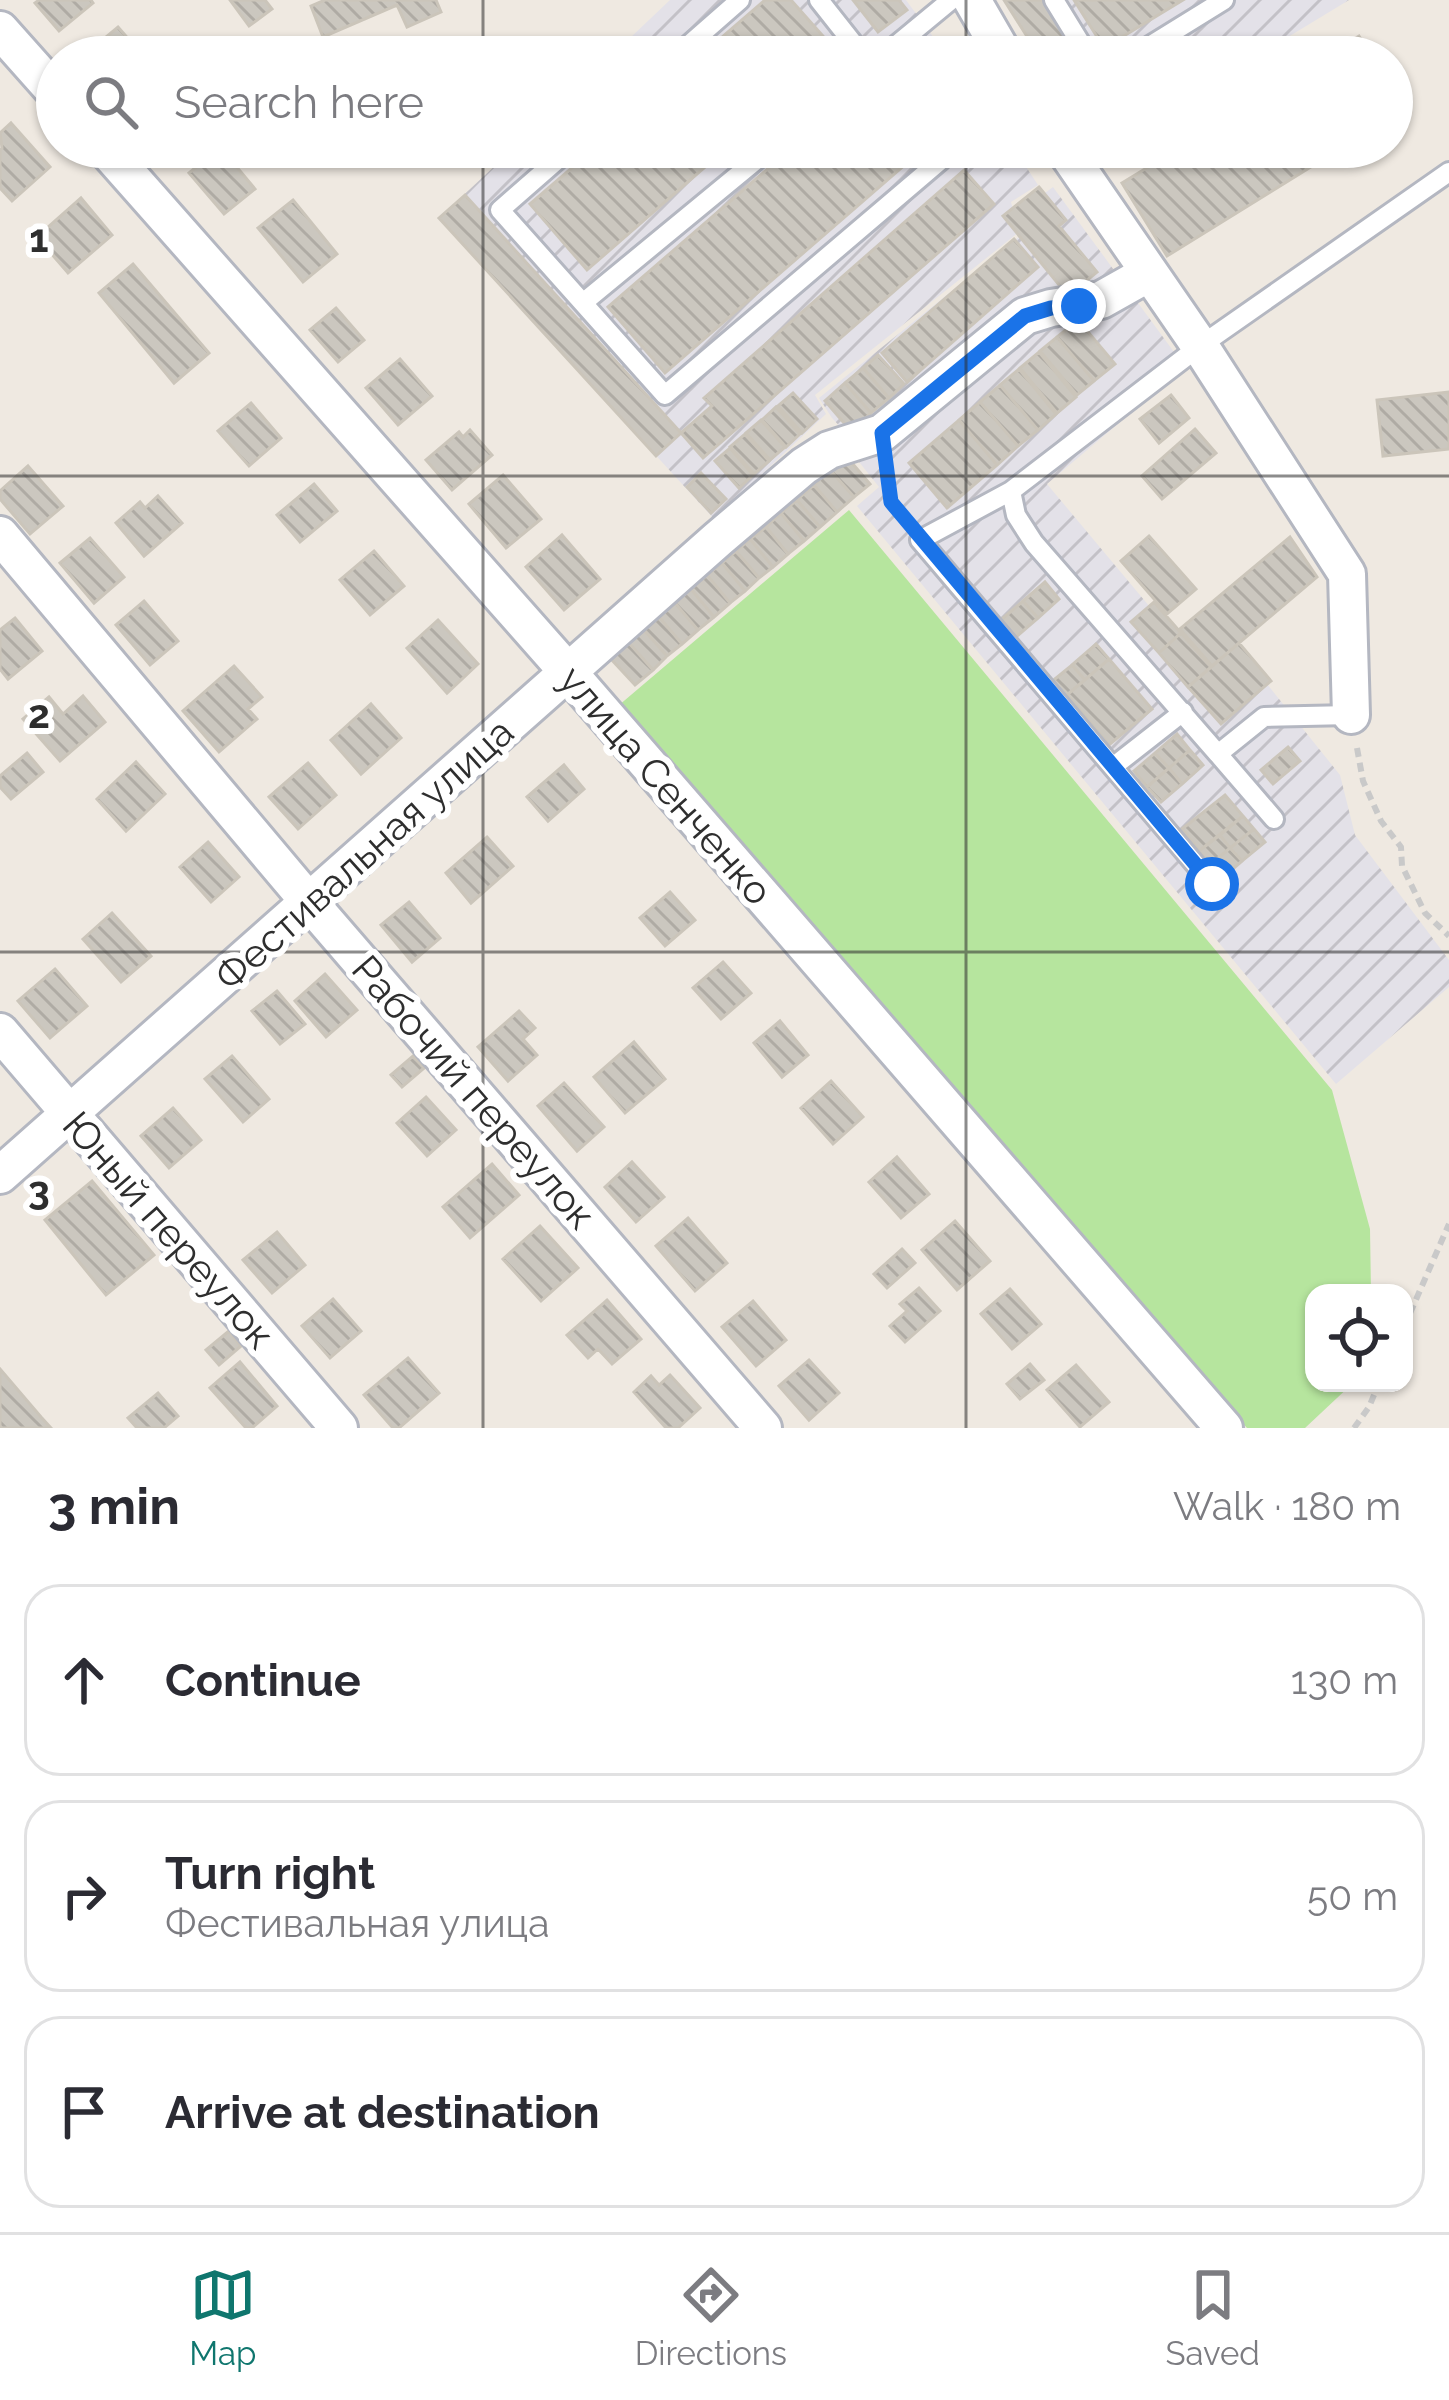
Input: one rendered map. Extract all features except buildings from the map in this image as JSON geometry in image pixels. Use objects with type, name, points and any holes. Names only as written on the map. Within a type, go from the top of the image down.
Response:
[{"type":"street","points":[[972,0],[993,36]]},
{"type":"street","points":[[0,30],[36,70]]},
{"type":"street","name":"улица Сенченко","points":[[123,168],[568,672],[1224,1428]]},
{"type":"street","points":[[1077,168],[1200,346],[1347,574],[1351,715]]},
{"type":"street","name":"Фестивальная улица","points":[[0,1174],[804,466],[829,450],[882,433],[1025,316],[1101,300],[1149,273]]},
{"type":"street","name":"Рабочий переулок","points":[[0,535],[763,1428]]},
{"type":"street","name":"Юный переулок","points":[[0,1032],[339,1428]]},
{"type":"lane","points":[[699,36],[740,0]]},
{"type":"lane","points":[[819,0],[847,36]]},
{"type":"lane","points":[[907,36],[951,0]]},
{"type":"lane","points":[[1054,0],[1076,36]]},
{"type":"lane","points":[[1166,36],[1224,0]]},
{"type":"lane","points":[[548,168],[500,210],[665,395],[932,168]]},
{"type":"lane","points":[[584,302],[747,168]]},
{"type":"lane","points":[[1212,884],[920,540],[1011,491],[1200,346],[1449,172]]},
{"type":"lane","points":[[1011,491],[1016,514],[1034,543],[1274,819]]},
{"type":"lane","points":[[1114,766],[1183,712]]},
{"type":"lane","points":[[1218,754],[1264,717],[1351,715]]},
{"type":"path","points":[[882,433],[891,502],[920,540]]},
{"type":"path","points":[[1351,715],[1363,781],[1400,847],[1402,866],[1425,913],[1449,936]]},
{"type":"path","points":[[1413,1306],[1449,1224]]},
{"type":"path","points":[[1354,1428],[1375,1392]]},
{"type":"shaded area","points":[[670,0],[906,0],[933,36],[632,36]]},
{"type":"shaded area","points":[[1004,0],[1349,0],[1290,36],[1027,36]]},
{"type":"shaded area","points":[[493,168],[1027,168],[1038,185],[1011,202],[1019,232],[815,395],[826,414],[714,519],[439,218]]},
{"type":"shaded area","points":[[1053,187],[1185,367],[1047,484],[1206,674],[1238,648],[1340,775],[1355,835],[1449,960],[1449,987],[1336,1084],[857,506],[879,487],[840,438],[844,431],[819,398],[1025,232],[1021,211]]},
{"type":"green space","points":[[849,510],[1332,1090],[1370,1229],[1371,1284],[1305,1284],[1305,1392],[1343,1392],[1305,1428],[1247,1428],[618,706]]},
{"type":"route","points":[[1079,306],[1025,316],[882,433],[891,502],[1212,884]]}]
